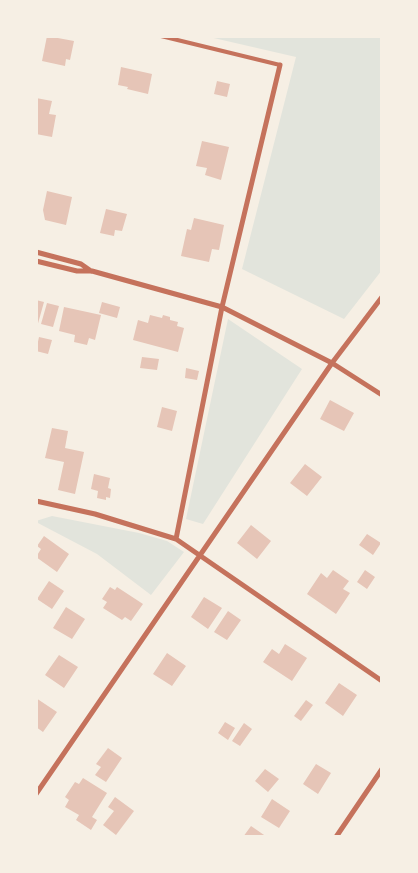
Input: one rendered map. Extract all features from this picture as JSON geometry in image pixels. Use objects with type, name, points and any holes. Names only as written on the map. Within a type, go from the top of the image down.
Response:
[{"type":"street","points":[[176,539],[222,308],[280,65]]},
{"type":"street","points":[[36,252],[81,264],[92,271],[222,308],[332,363],[382,396]]},
{"type":"street","points":[[36,261],[77,272],[92,271]]},
{"type":"street","points":[[36,794],[332,363],[382,298]]},
{"type":"street","points":[[36,501],[95,514],[176,539],[382,681]]},
{"type":"street","points":[[336,837],[382,769]]},
{"type":"lane","points":[[161,36],[280,65]]},
{"type":"shaded area","points":[[205,36],[382,36],[382,270],[344,319],[242,269],[296,57]]},
{"type":"shaded area","points":[[228,319],[302,369],[203,524],[186,519]]},
{"type":"shaded area","points":[[52,516],[139,533],[167,541],[184,552],[151,595],[97,554],[36,522]]},
{"type":"building","points":[[47,36],[74,41],[70,60],[66,59],[65,66],[42,61]]},
{"type":"building","points":[[121,67],[152,74],[148,94],[118,85]]},
{"type":"building","points":[[217,81],[230,84],[227,97],[214,94]]},
{"type":"building","points":[[36,98],[52,101],[49,114],[56,115],[52,137],[36,134]]},
{"type":"building","points":[[202,141],[229,147],[221,180],[205,175],[207,168],[196,166]]},
{"type":"building","points":[[47,191],[72,197],[66,225],[45,220],[43,210]]},
{"type":"building","points":[[106,209],[127,214],[122,231],[115,230],[114,236],[100,233]]},
{"type":"building","points":[[194,218],[224,225],[219,250],[212,249],[209,262],[181,256],[187,229],[191,230]]},
{"type":"building","points":[[36,300],[44,302],[37,327],[36,327]]},
{"type":"building","points":[[102,302],[120,307],[117,318],[99,313]]},
{"type":"building","points":[[47,303],[59,306],[53,327],[41,324]]},
{"type":"building","points":[[64,307],[101,315],[95,340],[89,338],[87,345],[74,342],[75,335],[59,331]]},
{"type":"building","points":[[150,315],[162,318],[163,315],[170,317],[170,320],[178,322],[177,326],[184,328],[178,352],[133,340],[138,320],[148,323]]},
{"type":"building","points":[[39,337],[52,340],[48,354],[36,351]]},
{"type":"building","points":[[142,357],[159,359],[157,370],[140,368]]},
{"type":"building","points":[[186,368],[199,371],[197,380],[185,378]]},
{"type":"building","points":[[330,400],[354,413],[344,431],[320,419]]},
{"type":"building","points":[[162,407],[177,411],[172,431],[157,427]]},
{"type":"building","points":[[52,428],[68,431],[65,448],[84,452],[75,494],[58,490],[64,462],[45,458]]},
{"type":"building","points":[[305,464],[322,477],[307,496],[290,483]]},
{"type":"building","points":[[94,474],[110,478],[108,488],[111,489],[110,498],[106,497],[106,500],[97,498],[98,491],[91,489]]},
{"type":"building","points":[[251,525],[271,541],[257,559],[237,543]]},
{"type":"building","points":[[367,534],[381,543],[373,555],[359,545]]},
{"type":"building","points":[[44,536],[69,554],[57,572],[36,557],[41,549],[37,546]]},
{"type":"building","points":[[333,570],[349,581],[343,589],[350,593],[336,614],[307,594],[321,573],[327,578]]},
{"type":"building","points":[[365,570],[375,577],[367,589],[357,582]]},
{"type":"building","points":[[49,581],[64,591],[52,609],[37,599]]},
{"type":"building","points":[[110,587],[115,590],[117,587],[143,604],[131,621],[125,617],[122,620],[103,608],[107,602],[102,599]]},
{"type":"building","points":[[204,597],[222,608],[208,629],[191,617]]},
{"type":"building","points":[[66,607],[85,619],[72,639],[53,628]]},
{"type":"building","points":[[228,611],[241,620],[227,640],[214,632]]},
{"type":"building","points":[[285,644],[307,658],[292,681],[263,662],[272,649],[279,654]]},
{"type":"building","points":[[167,653],[186,666],[172,686],[153,674]]},
{"type":"building","points":[[59,655],[78,667],[64,688],[45,675]]},
{"type":"building","points":[[339,683],[357,695],[343,716],[325,703]]},
{"type":"building","points":[[36,698],[57,712],[43,732],[36,727]]},
{"type":"building","points":[[306,700],[313,705],[301,721],[294,716]]},
{"type":"building","points":[[225,722],[235,728],[228,740],[218,733]]},
{"type":"building","points":[[244,723],[252,729],[240,746],[232,741]]},
{"type":"building","points":[[108,748],[122,758],[106,782],[95,775],[101,767],[96,764]]},
{"type":"building","points":[[316,764],[331,773],[318,794],[303,784]]},
{"type":"building","points":[[265,769],[279,779],[268,792],[255,781]]},
{"type":"building","points":[[83,778],[107,793],[92,817],[97,820],[91,830],[76,820],[79,815],[65,807],[69,800],[65,797],[75,782],[79,784]]},
{"type":"building","points":[[115,797],[134,811],[116,835],[103,825],[114,811],[108,807]]},
{"type":"building","points":[[272,799],[290,811],[279,828],[261,817]]},
{"type":"building","points":[[251,826],[267,837],[243,837]]}]
